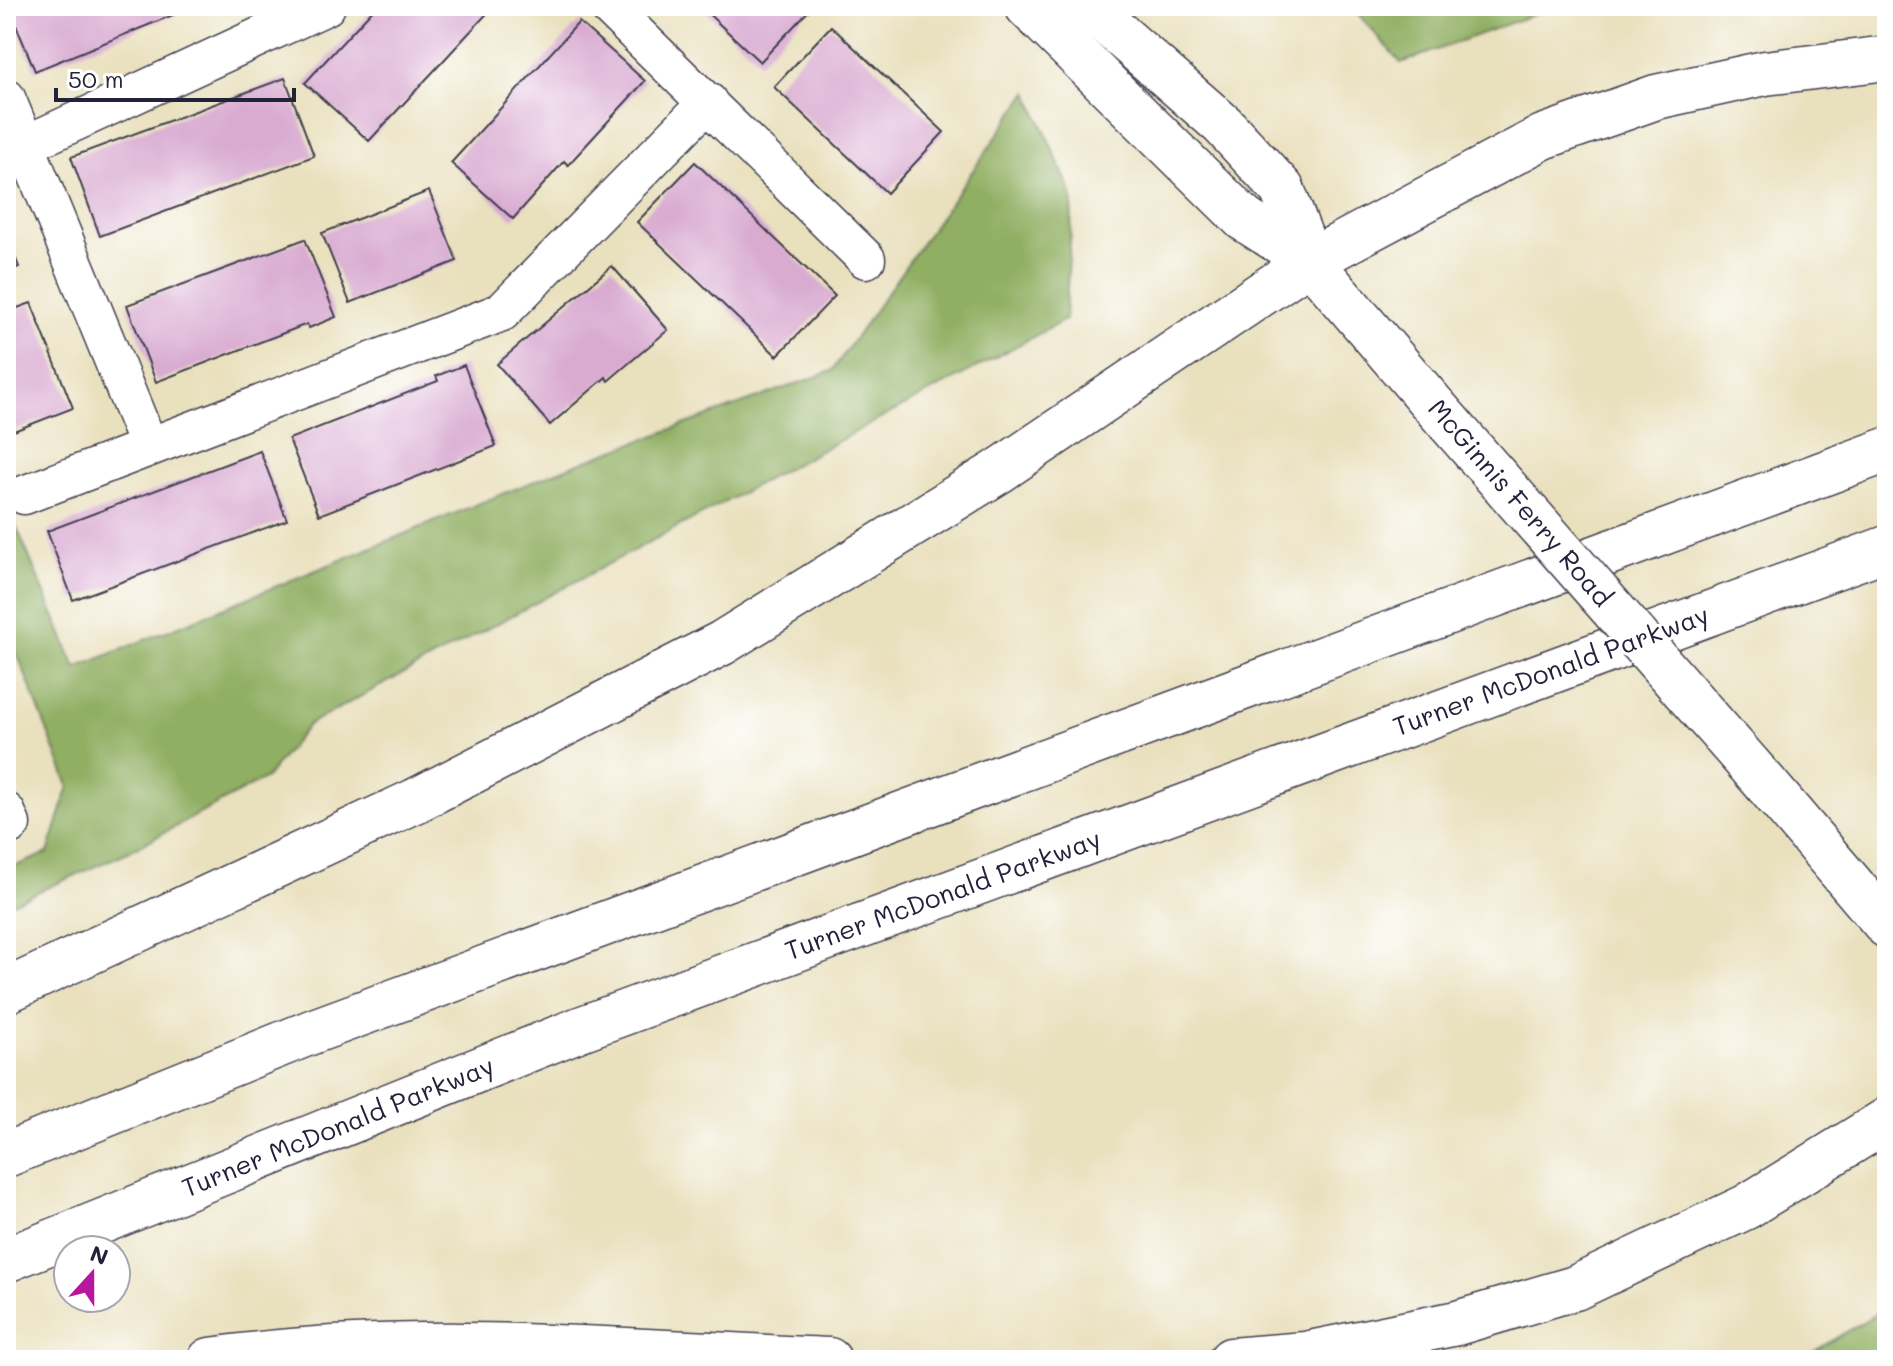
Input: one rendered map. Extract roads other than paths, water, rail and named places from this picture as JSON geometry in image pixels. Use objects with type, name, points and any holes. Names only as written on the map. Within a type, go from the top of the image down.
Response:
[{"type":"main road","name":"McGinnis Ferry Road","points":[[1027,6],[1244,219],[1310,261],[1887,926]]},
{"type":"main road","name":"McGinnis Ferry Road","points":[[1087,6],[1223,125],[1282,189],[1310,261]]},
{"type":"main road","points":[[6,991],[415,801],[722,643],[999,471],[1310,261],[1543,137],[1656,97],[1765,73],[1887,58]]},
{"type":"main road","points":[[6,1155],[314,1031],[1887,450]]},
{"type":"main road","name":"Turner McDonald Parkway","points":[[6,1260],[580,1029],[1887,548]]},
{"type":"main road","points":[[1231,1360],[1305,1354],[1457,1323],[1575,1288],[1746,1207],[1887,1120]]},
{"type":"main road","points":[[210,1360],[273,1351],[371,1345],[555,1346],[829,1360]]},
{"type":"street","points":[[25,145],[326,6]]},
{"type":"street","points":[[608,6],[866,259]]},
{"type":"street","points":[[6,98],[149,447]]},
{"type":"street","points":[[24,495],[502,312],[708,102]]},
{"type":"street","points":[[6,812],[11,824],[6,825]]}]
